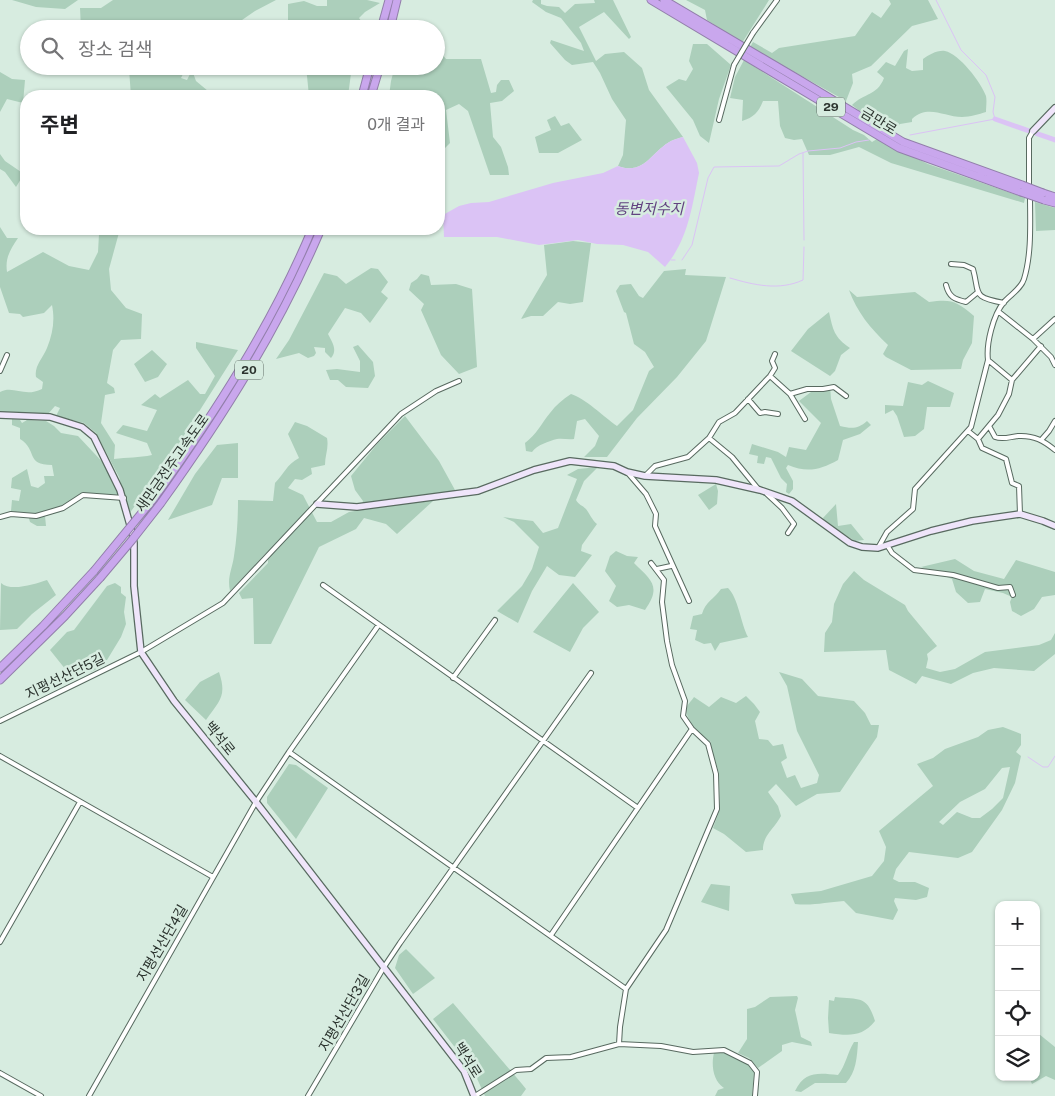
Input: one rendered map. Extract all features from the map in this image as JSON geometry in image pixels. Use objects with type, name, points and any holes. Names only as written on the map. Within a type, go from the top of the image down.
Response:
[{"type":"highway","points":[[383,20],[388,0]]},
{"type":"highway","points":[[392,20],[398,0]]},
{"type":"highway","name":"금만로","points":[[651,0],[899,148],[1021,189],[1055,203]]},
{"type":"highway","name":"금만로","points":[[664,0],[903,142],[1021,189]]},
{"type":"highway","points":[[364,90],[368,75]]},
{"type":"highway","points":[[373,90],[377,75]]},
{"type":"highway","name":"금만로","points":[[1043,197],[1055,197]]},
{"type":"highway","name":"새만금전주고속도로","points":[[0,668],[94,572],[154,498],[199,436],[263,330],[309,235]]},
{"type":"highway","name":"새만금전주고속도로","points":[[0,680],[65,616],[100,578],[161,503],[208,436],[269,338],[318,235]]},
{"type":"street","points":[[719,120],[734,65],[777,0]]},
{"type":"street","points":[[878,548],[887,532],[913,509],[915,489],[971,427],[988,360],[987,350],[994,323],[1004,303],[1024,281],[1030,234],[1029,138],[1055,108]]},
{"type":"street","points":[[951,264],[964,265],[973,269],[976,290],[982,296],[1004,303]]},
{"type":"street","points":[[946,285],[949,295],[954,299],[966,302],[978,292]]},
{"type":"street","points":[[999,312],[1041,346],[1055,364]]},
{"type":"street","points":[[1033,340],[1055,319]]},
{"type":"street","points":[[978,439],[998,415],[1012,380],[1041,346]]},
{"type":"street","points":[[644,476],[655,466],[688,457],[709,438],[719,422],[735,413],[770,376],[775,368],[772,362],[775,354]]},
{"type":"street","points":[[0,371],[7,356]]},
{"type":"street","points":[[988,360],[1012,380]]},
{"type":"street","points":[[770,376],[790,394],[804,419]]},
{"type":"street","name":"지평선산단5길","points":[[0,720],[141,652],[223,603],[401,414],[436,391],[459,381]]},
{"type":"street","points":[[790,394],[807,388],[823,389],[834,387],[846,396]]},
{"type":"street","points":[[748,399],[760,413],[778,414]]},
{"type":"street","name":"백석로","points":[[0,415],[50,417],[82,427],[94,437],[105,456],[123,498],[134,543],[134,586],[141,652],[174,701],[256,802],[464,1071],[475,1096]]},
{"type":"street","points":[[1042,439],[1055,421]]},
{"type":"street","points":[[989,426],[994,437],[1001,439],[1020,436],[1042,439],[1055,450]]},
{"type":"street","points":[[968,430],[978,439],[982,448],[1006,459],[1012,483],[1019,486],[1020,514]]},
{"type":"street","points":[[709,438],[732,457],[762,491],[782,508],[794,524],[788,533]]},
{"type":"street","points":[[317,504],[356,507],[478,491],[534,470],[570,461],[614,466],[627,472],[644,476],[716,480],[762,491],[792,501],[850,543],[862,547],[878,548],[931,531],[964,523],[1020,514],[1055,526]]},
{"type":"street","points":[[627,472],[646,494],[656,514],[655,526],[671,566],[678,575],[689,601]]},
{"type":"street","points":[[0,517],[11,514],[36,516],[64,508],[84,495],[123,498]]},
{"type":"street","points":[[887,545],[892,553],[914,570],[953,575],[998,588],[1010,587],[1013,595]]},
{"type":"street","points":[[619,1044],[626,989],[666,930],[718,809],[716,774],[708,744],[692,730],[683,716],[685,701],[672,665],[662,602],[664,580],[651,563]]},
{"type":"street","points":[[657,569],[671,566]]},
{"type":"street","points":[[323,585],[543,743],[638,808]]},
{"type":"street","points":[[453,678],[495,620]]},
{"type":"street","name":"지평선산단4길","points":[[89,1096],[256,802],[378,626]]},
{"type":"street","name":"지평선산단3길","points":[[308,1096],[400,943],[591,673]]},
{"type":"street","points":[[551,935],[692,730]]},
{"type":"street","points":[[289,752],[626,989]]},
{"type":"street","points":[[0,756],[213,876]]},
{"type":"street","points":[[0,942],[80,802]]},
{"type":"street","points":[[475,1096],[516,1070],[531,1069],[546,1058],[571,1057],[619,1044],[661,1046],[693,1052],[724,1050],[750,1062],[757,1072],[755,1096]]},
{"type":"street","points":[[0,1073],[41,1096]]},
{"type":"green space","points":[[12,0],[78,0],[65,9],[36,7]]},
{"type":"green space","points":[[113,0],[276,0],[242,20],[81,20],[80,8],[101,8]]},
{"type":"green space","points":[[327,0],[367,0],[380,3],[365,12],[359,18],[360,20],[288,20],[288,4],[304,1],[317,6],[327,6]]},
{"type":"green space","points":[[533,0],[541,0],[541,4],[547,6],[559,7],[565,13],[575,4],[595,3],[594,0],[613,0],[631,37],[629,39],[604,12],[579,27],[596,61],[605,54],[624,52],[642,68],[649,90],[683,137],[672,140],[664,145],[647,161],[635,168],[618,166],[623,155],[626,120],[612,99],[593,62],[572,65],[550,43],[551,40],[584,51],[581,43],[561,18],[546,12],[532,2]]},
{"type":"green space","points":[[686,0],[769,0],[742,43],[707,20],[705,10]]},
{"type":"green space","points":[[889,0],[928,0],[938,19],[912,26],[871,66],[852,74],[853,83],[846,101],[750,47],[753,42],[772,53],[779,48],[855,36],[872,12],[881,18],[891,4]]},
{"type":"green space","points":[[693,44],[707,44],[731,65],[719,99],[709,143],[700,136],[693,120],[666,87],[679,79],[686,81],[693,69],[689,61]]},
{"type":"green space","points":[[908,49],[906,68],[912,71],[923,70],[923,59],[936,52],[945,51],[957,57],[975,76],[983,90],[986,96],[986,112],[962,117],[936,112],[924,112],[912,119],[912,122],[900,124],[894,130],[866,116],[852,105],[878,88],[884,78],[877,72],[886,62],[895,66],[904,51]]},
{"type":"green space","points":[[445,58],[481,59],[491,93],[496,92],[497,85],[501,80],[509,80],[514,91],[502,101],[490,103],[493,137],[501,147],[509,175],[490,175],[468,111],[459,104],[446,110],[450,143],[445,148],[445,90],[390,90],[393,75],[445,75]]},
{"type":"green space","points":[[744,60],[853,130],[864,135],[872,142],[877,139],[928,164],[1025,198],[1024,203],[891,163],[859,147],[830,155],[809,155],[802,139],[785,138],[780,126],[778,101],[763,101],[755,114],[742,121],[743,100],[730,98],[735,77]]},
{"type":"green space","points":[[0,72],[12,79],[25,80],[24,90],[20,90],[20,102],[7,99],[0,112]]},
{"type":"green space","points":[[129,75],[182,75],[181,78],[187,80],[190,75],[194,75],[196,81],[207,90],[131,90]]},
{"type":"green space","points":[[307,75],[351,75],[349,90],[308,90]]},
{"type":"green space","points":[[555,116],[561,126],[569,123],[582,140],[558,153],[539,153],[535,137],[551,130],[547,120]]},
{"type":"green space","points":[[0,154],[5,161],[20,171],[20,180],[16,187],[5,172],[0,169]]},
{"type":"green space","points":[[1035,202],[1055,208],[1055,230],[1036,231]]},
{"type":"green space","points":[[0,227],[7,238],[18,238],[9,254],[7,272],[43,252],[69,266],[89,270],[98,252],[99,235],[118,235],[109,269],[111,290],[126,308],[142,314],[141,339],[121,340],[113,350],[107,383],[114,388],[115,393],[105,395],[101,423],[115,445],[114,459],[152,455],[147,443],[116,433],[123,425],[147,431],[157,410],[141,405],[155,394],[160,398],[188,380],[200,394],[205,394],[215,376],[196,348],[196,342],[238,350],[169,459],[129,514],[119,477],[96,433],[84,423],[56,416],[60,408],[55,406],[48,414],[0,413],[0,392],[10,390],[30,392],[42,389],[43,382],[36,377],[36,369],[49,342],[53,326],[53,316],[52,305],[44,313],[23,317],[20,314],[9,313],[0,287]]},
{"type":"green space","points":[[573,241],[591,243],[583,302],[570,304],[558,302],[543,316],[531,316],[521,319],[547,275],[544,245]]},
{"type":"green space","points":[[371,268],[378,269],[388,282],[381,292],[388,298],[370,323],[361,313],[345,308],[328,334],[334,349],[331,358],[325,352],[325,348],[314,347],[316,353],[308,358],[299,353],[276,359],[289,340],[324,273],[337,276],[346,284]]},
{"type":"green space","points":[[686,269],[685,275],[726,277],[706,341],[677,377],[637,418],[607,457],[584,457],[595,446],[599,436],[585,419],[577,421],[574,439],[557,439],[540,445],[532,452],[526,451],[525,443],[555,407],[571,394],[617,426],[633,410],[649,371],[654,367],[645,352],[634,344],[626,313],[616,291],[620,285],[631,284],[639,296],[643,298],[664,271]]},
{"type":"green space","points":[[421,274],[429,276],[431,285],[456,284],[472,289],[477,367],[459,374],[441,355],[421,310],[424,304],[409,290],[411,283]]},
{"type":"green space","points":[[849,290],[857,297],[915,292],[929,302],[949,301],[963,307],[974,316],[972,343],[963,360],[961,369],[911,370],[886,357],[883,354],[888,345],[865,319]]},
{"type":"green space","points":[[829,312],[835,333],[850,348],[841,355],[835,371],[830,376],[791,351],[808,329]]},
{"type":"green space","points":[[358,345],[373,362],[375,376],[368,388],[346,387],[338,380],[330,380],[326,370],[337,369],[360,372],[360,361],[353,347]]},
{"type":"green space","points":[[152,350],[167,364],[158,377],[145,382],[134,364]]},
{"type":"green space","points":[[928,381],[954,393],[950,407],[927,407],[924,429],[915,436],[904,437],[897,416],[893,410],[885,414],[885,405],[903,406],[908,382],[922,385]]},
{"type":"green space","points":[[830,385],[831,399],[840,426],[855,428],[867,421],[871,425],[860,434],[843,440],[838,460],[819,468],[807,470],[788,465],[786,468],[793,481],[793,489],[789,494],[786,492],[787,484],[781,478],[771,458],[766,457],[764,464],[757,463],[758,456],[749,454],[752,444],[778,452],[786,457],[789,447],[806,450],[821,423],[799,401],[811,392]]},
{"type":"green space","points":[[405,416],[439,461],[455,490],[433,501],[397,534],[386,524],[364,518],[356,529],[319,547],[271,644],[254,644],[253,598],[242,599],[239,593],[268,563],[268,551],[230,591],[229,577],[236,542],[238,500],[273,501],[275,483],[288,466],[299,458],[288,434],[295,422],[307,426],[327,438],[327,448],[325,465],[311,468],[312,474],[302,480],[295,479],[288,488],[303,495],[317,522],[331,522],[349,512],[360,510],[363,501],[355,490],[351,476],[378,443]]},
{"type":"green space","points":[[12,419],[20,420],[22,423],[27,420],[46,421],[61,433],[78,436],[108,468],[119,495],[83,493],[73,499],[60,512],[45,516],[46,526],[37,526],[30,522],[28,515],[11,511],[12,500],[19,501],[21,490],[11,488],[12,478],[27,469],[31,486],[38,488],[45,483],[44,476],[54,476],[52,465],[35,460],[29,448],[20,439],[20,428],[12,425]]},
{"type":"green space","points":[[238,443],[238,478],[222,478],[212,505],[168,520],[195,474],[217,445]]},
{"type":"green space","points":[[598,467],[584,481],[576,500],[586,509],[597,524],[582,545],[581,551],[592,555],[575,577],[559,575],[547,566],[532,591],[518,623],[497,611],[522,586],[532,569],[539,547],[514,522],[503,517],[533,521],[543,533],[558,528],[577,479],[567,475],[578,469]]},
{"type":"green space","points":[[716,484],[718,491],[717,504],[709,510],[698,495]]},
{"type":"green space","points":[[836,504],[838,526],[851,524],[864,540],[855,541],[824,520],[823,518]]},
{"type":"green space","points":[[616,551],[627,556],[638,557],[634,563],[652,584],[653,595],[645,610],[629,605],[617,607],[609,601],[616,586],[605,571],[610,556]]},
{"type":"green space","points":[[955,559],[974,571],[1004,579],[1016,560],[1055,572],[1055,595],[1042,597],[1034,609],[1021,616],[1012,611],[1010,602],[1012,597],[1003,593],[985,589],[980,602],[968,603],[956,592],[952,579],[921,567]]},
{"type":"green space","points":[[854,571],[864,580],[905,605],[937,646],[927,654],[926,668],[940,672],[955,669],[985,652],[1039,645],[1051,640],[1055,633],[1055,654],[1034,671],[994,668],[973,673],[951,684],[922,676],[916,684],[889,670],[886,650],[824,652],[825,633],[832,622],[834,604],[843,584]]},
{"type":"green space","points":[[47,580],[56,595],[17,629],[0,630],[1,583],[5,586],[17,587]]},
{"type":"green space","points":[[115,583],[121,587],[121,593],[126,597],[124,612],[126,624],[121,637],[107,660],[100,661],[104,665],[91,672],[66,670],[50,650],[67,632],[74,630],[107,586]]},
{"type":"green space","points":[[573,583],[599,612],[583,628],[570,652],[533,632]]},
{"type":"green space","points":[[728,588],[737,604],[748,637],[720,643],[715,651],[711,643],[704,644],[695,640],[697,630],[690,629],[693,616],[702,614],[707,603],[721,589]]},
{"type":"green space","points":[[219,672],[222,687],[221,698],[206,720],[185,700],[200,682]]},
{"type":"green space","points":[[779,672],[802,679],[818,696],[854,701],[865,713],[871,725],[879,725],[877,737],[840,792],[817,794],[796,806],[776,784],[768,792],[778,806],[781,816],[767,836],[763,850],[746,852],[724,834],[713,828],[720,809],[719,773],[711,742],[690,722],[687,707],[694,697],[709,707],[721,697],[736,703],[746,696],[760,712],[755,721],[759,739],[768,740],[773,746],[783,744],[787,758],[781,762],[787,778],[795,775],[801,788],[817,783],[819,775],[797,731],[787,686]]},
{"type":"green space","points":[[1003,727],[1021,734],[1021,745],[1016,752],[1021,756],[1015,783],[1002,810],[972,852],[958,858],[909,852],[896,869],[893,879],[899,882],[915,882],[929,888],[927,897],[916,900],[895,898],[894,901],[898,910],[893,920],[856,913],[844,901],[795,904],[791,894],[821,891],[872,876],[884,861],[886,847],[879,831],[933,786],[917,764],[933,758],[945,749],[978,737],[988,730]],"holes":[[[1010,767],[1003,798],[980,818],[972,818],[957,812],[943,825],[939,822],[960,802],[985,789],[1002,768]]]},
{"type":"green space","points":[[289,764],[296,765],[328,788],[296,839],[267,803],[267,797]]},
{"type":"green space","points":[[711,884],[730,886],[729,911],[701,902]]},
{"type":"green space","points":[[406,949],[435,978],[413,994],[395,968],[399,955]]},
{"type":"green space","points":[[797,996],[795,1010],[801,1037],[811,1042],[812,1046],[792,1042],[782,1045],[782,1051],[758,1068],[749,1058],[738,1053],[747,1039],[747,1009],[755,1007],[770,997]]},
{"type":"green space","points":[[835,997],[861,1000],[869,1007],[875,1021],[860,1033],[843,1035],[829,1033],[829,1000],[834,1001]]},
{"type":"green space","points":[[453,1003],[526,1089],[521,1096],[485,1096],[474,1072],[433,1019]]},
{"type":"green space","points":[[1040,1035],[1055,1047],[1055,1080],[1046,1076],[1040,1079]]},
{"type":"green space","points":[[854,1042],[858,1042],[857,1054],[852,1074],[846,1083],[815,1083],[801,1092],[795,1091],[803,1080],[813,1075],[838,1075]]},
{"type":"green space","points":[[725,1051],[749,1064],[754,1072],[752,1096],[715,1096],[718,1090],[724,1088],[715,1077],[714,1053]]},
{"type":"water","name":"동변저수지","points":[[683,137],[697,163],[699,173],[688,223],[679,246],[665,267],[648,252],[623,245],[597,244],[578,240],[539,245],[497,237],[444,237],[445,214],[459,206],[489,202],[553,183],[603,173],[618,166],[635,168],[647,161],[671,141]]},
{"type":"waterway","points":[[910,135],[995,119],[993,112],[995,97],[986,75],[961,50],[936,0]]},
{"type":"waterway","points":[[995,119],[1055,140]]},
{"type":"waterway","points":[[682,260],[692,245],[708,178],[714,167],[779,166],[808,151],[840,148],[856,142],[869,140]]},
{"type":"waterway","points":[[803,153],[804,240]]},
{"type":"waterway","points":[[730,278],[766,286],[785,285],[803,280],[804,247]]},
{"type":"waterway","points":[[1028,757],[1043,767],[1048,767],[1055,756]]}]
